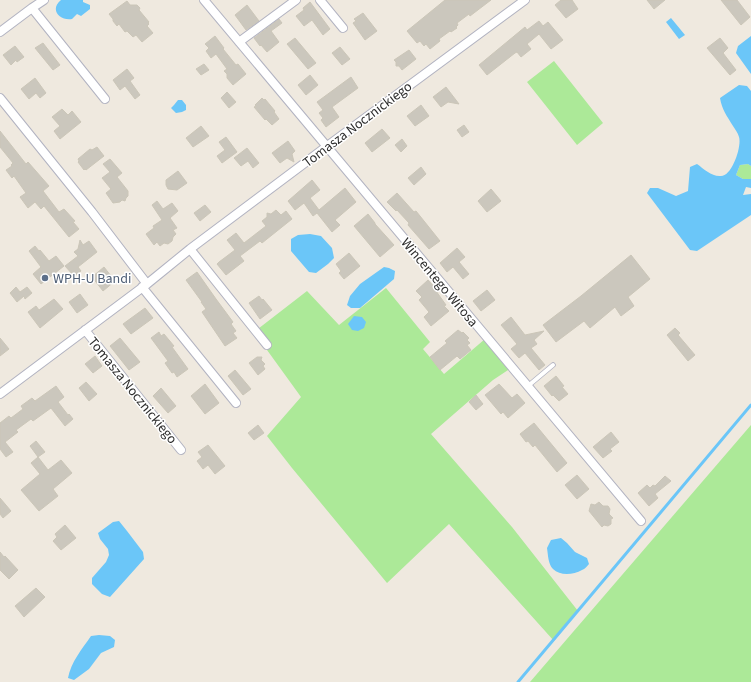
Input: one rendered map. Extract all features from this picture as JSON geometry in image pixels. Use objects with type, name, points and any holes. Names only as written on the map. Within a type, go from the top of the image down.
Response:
[{"type":"street","points":[[0,32],[44,0]]},
{"type":"street","name":"Wincentego Witosa","points":[[204,0],[641,521]]},
{"type":"street","points":[[239,42],[296,0]]},
{"type":"street","points":[[320,0],[343,28]]},
{"type":"street","name":"Tomasza Nocznickiego","points":[[0,394],[326,146],[525,0]]},
{"type":"street","points":[[32,8],[105,99]]},
{"type":"street","points":[[0,98],[92,212],[144,285],[236,403]]},
{"type":"street","points":[[190,249],[267,345]]},
{"type":"street","name":"Tomasza Nocznickiego","points":[[85,330],[182,450]]},
{"type":"lane","points":[[528,386],[553,365]]},
{"type":"green space","points":[[554,61],[603,123],[577,145],[527,82]]},
{"type":"green space","points":[[748,164],[751,166],[751,179],[743,179],[736,175],[740,165]]},
{"type":"green space","points":[[386,288],[430,342],[423,349],[444,374],[485,339],[511,368],[493,380],[431,434],[512,527],[578,611],[554,641],[449,524],[387,583],[267,436],[301,397],[254,332],[307,291],[339,325]]},
{"type":"green space","points":[[751,425],[751,682],[530,682]]},
{"type":"water","points":[[61,0],[83,0],[83,2],[90,5],[90,9],[81,16],[77,14],[72,19],[60,17],[56,11],[56,7]]},
{"type":"water","points":[[671,18],[685,35],[679,39],[666,22]]},
{"type":"water","points":[[751,36],[751,74],[736,53],[738,46]]},
{"type":"water","points":[[739,85],[747,86],[751,91],[751,166],[748,164],[740,165],[736,175],[743,179],[751,179],[751,188],[746,187],[743,195],[751,194],[751,215],[697,251],[690,250],[647,193],[650,188],[658,188],[676,196],[688,191],[690,167],[697,164],[708,172],[718,176],[725,175],[729,171],[738,153],[740,141],[723,109],[720,98]]},
{"type":"water","points":[[178,100],[182,100],[186,105],[186,110],[176,113],[171,108]]},
{"type":"water","points":[[310,234],[321,236],[332,248],[334,258],[316,273],[309,272],[291,251],[291,239],[298,235]]},
{"type":"water","points":[[384,267],[395,271],[394,279],[360,308],[351,308],[347,305],[350,296],[360,284]]},
{"type":"water","points":[[354,316],[362,317],[366,322],[364,328],[358,331],[352,330],[348,324]]},
{"type":"water","points":[[119,521],[143,552],[144,559],[110,597],[102,594],[92,584],[92,578],[106,562],[109,555],[108,549],[100,539],[98,533],[113,522]]},
{"type":"water","points":[[561,538],[575,552],[587,558],[589,564],[584,569],[575,573],[563,574],[551,567],[548,559],[547,548],[551,540]]},
{"type":"water","points":[[91,636],[110,636],[115,640],[114,647],[101,653],[89,669],[74,680],[68,678],[74,661]]},
{"type":"building","points":[[445,0],[491,0],[470,16],[469,14],[457,23],[457,28],[439,39],[440,41],[430,49],[426,44],[424,46],[420,41],[417,43],[407,31]]},
{"type":"building","points":[[561,0],[572,0],[578,9],[566,18],[555,5]]},
{"type":"building","points":[[647,0],[665,0],[654,9]]},
{"type":"building","points":[[721,0],[737,0],[750,17],[741,25]]},
{"type":"building","points":[[127,1],[130,5],[137,5],[140,8],[139,10],[149,22],[147,26],[153,33],[142,42],[136,35],[133,37],[127,31],[125,32],[119,24],[117,26],[109,14]]},
{"type":"building","points":[[310,2],[330,29],[323,35],[312,20],[304,26],[296,16],[304,10],[303,8]]},
{"type":"building","points":[[247,5],[259,21],[246,30],[235,15]]},
{"type":"building","points":[[363,13],[377,31],[365,40],[353,23],[356,21],[354,19]]},
{"type":"building","points":[[279,19],[282,23],[271,31],[279,42],[267,52],[254,38]]},
{"type":"building","points":[[539,21],[543,26],[548,22],[563,40],[551,49],[539,34],[527,44],[531,49],[521,57],[517,52],[515,53],[487,75],[479,65],[525,27],[527,30]]},
{"type":"building","points":[[215,36],[236,65],[238,64],[246,74],[233,85],[227,78],[227,74],[224,71],[227,69],[216,54],[211,58],[206,51],[209,48],[205,44]]},
{"type":"building","points":[[295,38],[316,63],[308,69],[287,44]]},
{"type":"building","points":[[720,38],[728,48],[723,53],[736,70],[730,75],[707,48]]},
{"type":"building","points":[[43,43],[60,65],[53,70],[35,48]]},
{"type":"building","points":[[15,46],[24,57],[17,62],[16,60],[11,65],[3,55]]},
{"type":"building","points":[[340,47],[350,59],[342,65],[332,53]]},
{"type":"building","points":[[409,50],[416,59],[402,70],[399,66],[396,66],[396,62],[394,60]]},
{"type":"building","points":[[204,64],[209,70],[201,75],[196,69]]},
{"type":"building","points":[[127,69],[134,78],[130,81],[140,95],[135,99],[125,86],[120,90],[113,80]]},
{"type":"building","points":[[310,75],[318,85],[306,95],[298,85]]},
{"type":"building","points":[[351,77],[358,88],[332,107],[339,117],[326,127],[321,120],[323,118],[319,113],[323,110],[317,102]]},
{"type":"building","points":[[35,78],[46,93],[40,98],[36,93],[29,99],[21,89]]},
{"type":"building","points":[[446,87],[459,104],[448,102],[441,107],[433,97]]},
{"type":"building","points":[[227,92],[236,102],[229,108],[221,98]]},
{"type":"building","points":[[262,98],[264,100],[265,99],[275,111],[274,112],[279,119],[272,125],[266,119],[265,120],[254,107]]},
{"type":"building","points":[[421,105],[429,116],[415,126],[407,116]]},
{"type":"building","points":[[62,109],[68,115],[72,111],[81,122],[60,139],[54,131],[60,126],[52,117]]},
{"type":"building","points":[[464,125],[469,132],[462,137],[457,130]]},
{"type":"building","points":[[201,126],[209,136],[193,147],[186,138]]},
{"type":"building","points":[[382,129],[390,138],[372,152],[365,143]]},
{"type":"building","points":[[0,131],[26,164],[28,162],[49,186],[43,191],[59,212],[64,209],[75,221],[73,222],[79,229],[69,237],[44,206],[41,209],[35,202],[28,208],[20,197],[26,193],[14,176],[12,178],[6,170],[12,166],[11,165],[13,163],[0,147]]},
{"type":"building","points":[[226,137],[237,152],[222,163],[217,156],[225,150],[219,142]]},
{"type":"building","points":[[402,139],[407,146],[401,152],[395,145]]},
{"type":"building","points":[[288,141],[295,151],[292,154],[294,162],[287,158],[280,163],[272,153]]},
{"type":"building","points":[[97,147],[104,156],[84,170],[78,162],[78,159],[90,149],[92,150]]},
{"type":"building","points":[[247,148],[259,163],[253,168],[248,161],[241,166],[234,158]]},
{"type":"building","points":[[110,159],[122,173],[117,177],[128,191],[128,196],[125,201],[122,200],[120,202],[113,203],[106,193],[111,189],[102,178],[110,172],[103,164]]},
{"type":"building","points":[[421,167],[426,174],[414,185],[408,178]]},
{"type":"building","points":[[178,171],[187,183],[177,190],[168,189],[166,180]]},
{"type":"building","points":[[312,180],[320,190],[310,198],[319,210],[345,188],[356,202],[335,220],[340,225],[332,232],[317,213],[313,216],[304,203],[295,210],[288,201]]},
{"type":"building","points":[[491,189],[501,201],[487,212],[478,201]]},
{"type":"building","points":[[397,193],[414,212],[416,211],[440,241],[429,249],[408,225],[409,223],[387,202]]},
{"type":"building","points":[[157,201],[163,209],[172,203],[178,211],[170,218],[177,228],[173,230],[176,234],[172,241],[168,244],[164,243],[160,246],[157,242],[154,245],[146,234],[154,228],[153,226],[162,220],[152,205]]},
{"type":"building","points":[[205,205],[211,212],[200,221],[194,213]]},
{"type":"building","points":[[276,210],[281,215],[286,211],[292,219],[262,243],[260,241],[240,256],[244,261],[226,275],[217,264],[235,250],[227,240],[236,233],[244,243],[266,226],[262,221],[267,217],[267,213],[271,214]]},
{"type":"building","points":[[368,214],[394,245],[380,257],[354,226]]},
{"type":"building","points":[[80,240],[83,245],[89,241],[97,252],[78,267],[81,271],[74,276],[65,266],[78,256],[74,252],[78,249]]},
{"type":"building","points":[[35,246],[49,261],[56,256],[64,266],[41,284],[33,274],[41,267],[29,251]]},
{"type":"building","points":[[457,248],[465,257],[459,262],[469,274],[463,279],[453,267],[447,272],[440,263]]},
{"type":"building","points":[[349,253],[360,266],[344,279],[339,273],[341,271],[336,264]]},
{"type":"building","points":[[631,255],[650,279],[628,297],[634,306],[621,316],[615,307],[590,328],[584,321],[556,342],[543,325]]},
{"type":"building","points":[[104,267],[115,281],[103,291],[92,277]]},
{"type":"building","points":[[197,272],[233,322],[231,324],[236,331],[233,333],[237,338],[225,346],[202,312],[206,309],[202,302],[186,280]]},
{"type":"building","points":[[428,280],[437,290],[436,291],[446,305],[444,306],[449,311],[431,326],[424,317],[429,312],[419,300],[422,297],[416,291]]},
{"type":"building","points":[[16,287],[20,292],[27,287],[32,293],[25,299],[24,296],[17,302],[10,293]]},
{"type":"building","points":[[487,290],[495,300],[481,311],[473,301]]},
{"type":"building","points":[[80,294],[88,305],[77,313],[69,302]]},
{"type":"building","points":[[259,296],[272,310],[260,319],[249,303]]},
{"type":"building","points":[[54,299],[63,309],[40,328],[28,312],[36,306],[39,310]]},
{"type":"building","points":[[145,308],[153,318],[131,334],[123,324]]},
{"type":"building","points":[[511,317],[525,335],[544,331],[534,340],[537,344],[531,348],[545,365],[539,370],[525,353],[519,358],[511,349],[517,344],[501,325]]},
{"type":"building","points":[[675,328],[680,333],[678,335],[695,355],[688,361],[667,335]]},
{"type":"building","points":[[458,330],[462,333],[463,332],[469,338],[467,340],[470,343],[467,345],[471,350],[460,359],[457,356],[440,370],[430,357],[447,343],[445,341]]},
{"type":"building","points":[[159,332],[161,336],[164,334],[174,346],[172,347],[188,369],[177,377],[165,363],[168,361],[151,338]]},
{"type":"building","points":[[0,338],[9,349],[0,356]]},
{"type":"building","points":[[120,338],[140,362],[129,370],[110,346]]},
{"type":"building","points":[[95,356],[102,366],[93,373],[85,364]]},
{"type":"building","points":[[257,357],[262,357],[261,360],[265,364],[263,366],[265,369],[258,375],[249,363]]},
{"type":"building","points":[[235,370],[251,389],[243,395],[228,376]]},
{"type":"building","points":[[556,376],[568,394],[559,401],[553,395],[552,396],[544,386]]},
{"type":"building","points":[[86,382],[97,394],[89,401],[79,388]]},
{"type":"building","points":[[205,384],[219,403],[205,414],[191,396]]},
{"type":"building","points":[[499,384],[512,398],[517,394],[525,403],[508,418],[503,412],[501,414],[485,395]]},
{"type":"building","points":[[56,386],[64,397],[58,402],[73,419],[65,426],[51,408],[33,421],[31,419],[16,430],[18,432],[5,442],[13,452],[6,457],[0,449],[0,423],[9,416],[11,418],[23,409],[21,406],[32,398],[35,401]]},
{"type":"building","points":[[161,388],[176,406],[168,413],[153,396]]},
{"type":"building","points":[[476,395],[483,404],[476,410],[469,402]]},
{"type":"building","points":[[534,423],[567,463],[557,472],[535,445],[533,447],[528,441],[526,442],[520,434]]},
{"type":"building","points":[[258,425],[264,433],[254,440],[248,433]]},
{"type":"building","points":[[611,432],[619,442],[610,449],[612,451],[603,458],[593,447]]},
{"type":"building","points":[[36,441],[45,452],[38,457],[30,446]]},
{"type":"building","points":[[208,445],[225,466],[215,474],[208,465],[203,469],[197,461],[202,457],[198,452]]},
{"type":"building","points":[[38,457],[48,470],[61,460],[72,473],[53,489],[58,496],[39,511],[21,490],[40,474],[31,463]]},
{"type":"building","points":[[577,475],[589,489],[577,499],[565,485]]},
{"type":"building","points":[[665,476],[671,481],[655,494],[658,498],[649,506],[638,493],[647,485],[650,488],[653,485],[655,486]]},
{"type":"building","points":[[0,498],[11,511],[3,518],[0,514]]},
{"type":"building","points":[[599,502],[603,506],[608,506],[610,509],[609,514],[613,518],[611,519],[611,524],[608,526],[604,525],[602,527],[589,511],[591,504],[595,505]]},
{"type":"building","points":[[65,525],[76,538],[61,550],[53,541],[57,537],[55,534]]},
{"type":"building","points":[[0,552],[18,570],[9,579],[0,570]]},
{"type":"building","points":[[36,588],[45,597],[24,617],[15,606]]},
{"type":"waterway","points":[[518,682],[751,405]]},
{"type":"place","name":"WPH-U Bandi","points":[[45,278]]}]
